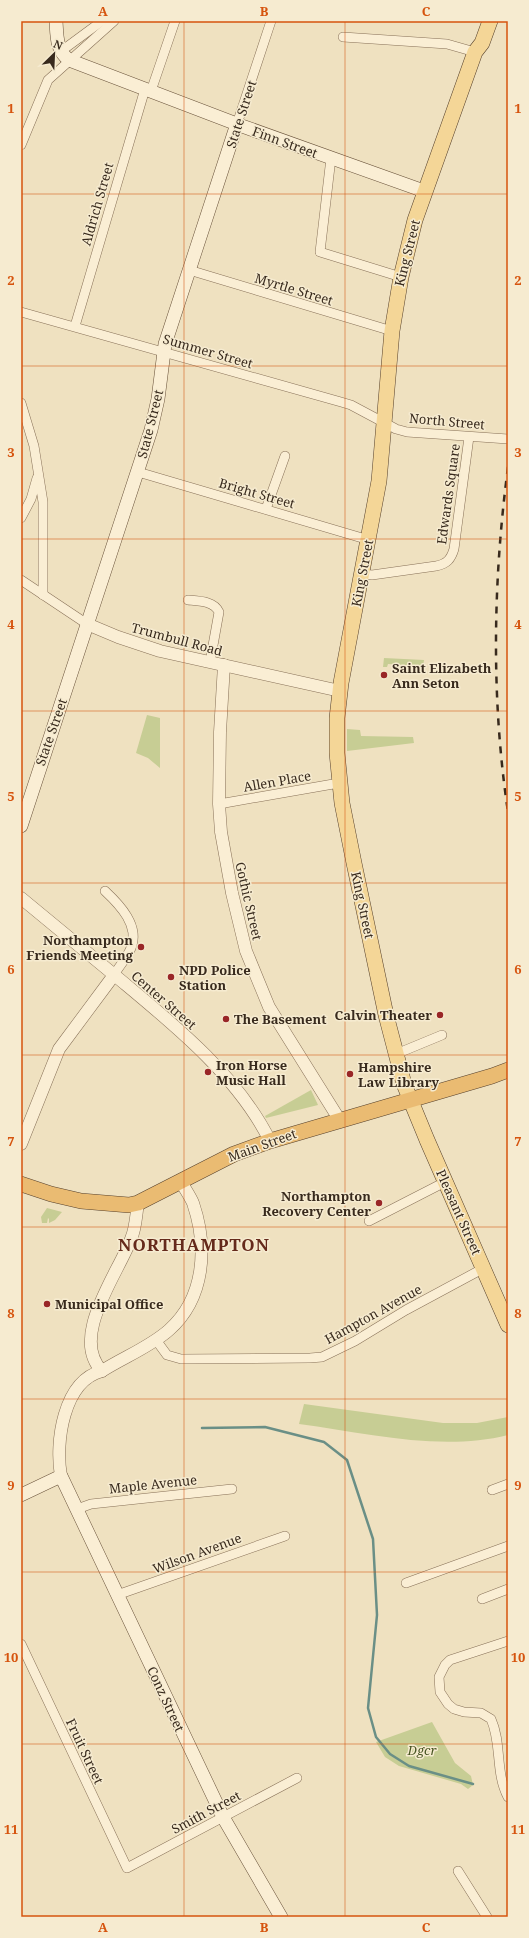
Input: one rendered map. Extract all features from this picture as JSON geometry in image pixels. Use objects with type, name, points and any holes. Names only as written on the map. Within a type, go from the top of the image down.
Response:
[{"type":"highway","name":"Main Street","points":[[21,1184],[51,1194],[82,1201],[115,1205],[138,1203],[234,1154],[270,1141],[508,1070]]},
{"type":"main road","points":[[56,21],[60,52]]},
{"type":"main road","name":"King Street","points":[[475,52],[474,40],[481,21]]},
{"type":"main road","name":"King Street","points":[[410,1100],[386,1015],[340,783],[337,741],[340,691],[363,574],[379,481],[392,331],[401,277],[415,220],[424,191],[475,52],[482,43],[490,21]]},
{"type":"main road","name":"Finn Street","points":[[60,52],[69,60],[237,124],[424,191]]},
{"type":"main road","name":"State Street","points":[[21,826],[138,472],[155,415],[164,352],[237,124]]},
{"type":"main road","name":"Pleasant Street","points":[[410,1100],[508,1325]]},
{"type":"main road","points":[[21,1495],[62,1476]]},
{"type":"main road","name":"Conz Street","points":[[62,1476],[222,1817],[281,1917]]},
{"type":"street","points":[[60,52],[102,21]]},
{"type":"street","points":[[21,145],[48,80],[114,21]]},
{"type":"street","name":"Aldrich Street","points":[[75,326],[148,90],[175,21]]},
{"type":"street","name":"State Street","points":[[237,124],[271,21]]},
{"type":"street","points":[[343,37],[447,44],[475,52]]},
{"type":"street","points":[[331,158],[320,252],[401,277]]},
{"type":"street","name":"Myrtle Street","points":[[189,270],[392,331]]},
{"type":"street","name":"Summer Street","points":[[21,312],[351,405],[385,424]]},
{"type":"street","points":[[21,403],[34,446],[43,502],[43,595]]},
{"type":"street","name":"North Street","points":[[385,424],[396,429],[414,433],[508,439]]},
{"type":"street","name":"Edwards Square","points":[[363,574],[372,575],[441,565],[450,559],[454,549],[468,437]]},
{"type":"street","points":[[266,509],[286,456]]},
{"type":"street","points":[[21,518],[34,492],[37,470]]},
{"type":"street","name":"Bright Street","points":[[138,472],[369,540]]},
{"type":"street","name":"Trumbull Road","points":[[21,580],[87,624],[146,647],[340,691]]},
{"type":"street","points":[[188,600],[211,604],[216,607],[219,612],[210,662]]},
{"type":"street","name":"Gothic Street","points":[[224,665],[220,732],[219,804],[221,839],[248,958],[269,1007],[339,1120]]},
{"type":"street","name":"Allen Place","points":[[219,804],[340,783]]},
{"type":"street","points":[[21,1144],[59,1049],[114,975],[131,949],[134,939],[132,928],[127,916],[105,891]]},
{"type":"street","name":"Center Street","points":[[21,898],[156,1009],[219,1069],[260,1122],[270,1141]]},
{"type":"street","points":[[396,1054],[442,1035]]},
{"type":"street","points":[[62,1476],[59,1456],[59,1442],[66,1417],[66,1408],[76,1390],[92,1373],[102,1371],[156,1340],[169,1330],[185,1312],[193,1300],[200,1276],[202,1249],[193,1203],[181,1182]]},
{"type":"street","points":[[369,1221],[445,1182]]},
{"type":"street","points":[[102,1371],[96,1365],[91,1351],[90,1332],[102,1300],[131,1240],[138,1203]]},
{"type":"street","name":"Hampton Avenue","points":[[156,1340],[167,1355],[181,1359],[318,1357],[355,1341],[406,1310],[484,1268]]},
{"type":"street","points":[[492,1490],[508,1484]]},
{"type":"street","name":"Maple Avenue","points":[[77,1509],[91,1504],[232,1489]]},
{"type":"street","name":"Wilson Avenue","points":[[117,1595],[285,1536]]},
{"type":"street","points":[[406,1583],[508,1546]]},
{"type":"street","points":[[482,1599],[508,1589]]},
{"type":"street","points":[[508,1642],[450,1660],[441,1671],[439,1684],[443,1698],[454,1709],[464,1712],[481,1713],[491,1719],[497,1741],[502,1783],[508,1797]]},
{"type":"street","name":"Fruit Street","points":[[21,1644],[127,1868]]},
{"type":"street","name":"Smith Street","points":[[127,1868],[297,1778]]},
{"type":"street","points":[[458,1871],[487,1917]]},
{"type":"green space","points":[[384,658],[424,660],[423,666],[388,664],[387,667],[383,667]]},
{"type":"green space","points":[[147,715],[160,718],[160,768],[148,758],[136,753]]},
{"type":"green space","points":[[347,729],[360,730],[361,736],[413,737],[414,743],[347,751]]},
{"type":"green space","points":[[311,1090],[318,1105],[266,1118],[265,1116]]},
{"type":"green space","points":[[47,1208],[62,1212],[55,1220],[49,1223],[48,1218],[47,1223],[42,1223],[41,1217]]},
{"type":"green space","points":[[304,1404],[443,1423],[477,1423],[508,1417],[508,1435],[483,1440],[457,1442],[377,1436],[299,1424]]},
{"type":"green space","name":"Dgcr","points":[[432,1722],[455,1763],[471,1776],[473,1785],[468,1789],[461,1784],[399,1766],[385,1757],[376,1742]]},
{"type":"waterway","points":[[202,1428],[265,1427],[324,1442],[347,1460],[373,1539],[377,1615],[368,1708],[376,1737],[390,1754],[409,1766],[473,1784]]},
{"type":"railway","points":[[508,467],[499,553],[496,640],[499,726],[508,812]]},
{"type":"place","name":"Saint Elizabeth Ann Seton","points":[[384,675]]},
{"type":"place","name":"Northampton Friends Meeting","points":[[141,947]]},
{"type":"place","name":"NPD Police Station","points":[[171,977]]},
{"type":"place","name":"Calvin Theater","points":[[440,1015]]},
{"type":"place","name":"The Basement","points":[[226,1019]]},
{"type":"place","name":"Iron Horse Music Hall","points":[[208,1072]]},
{"type":"place","name":"Hampshire Law Library","points":[[350,1074]]},
{"type":"place","name":"Northampton Recovery Center","points":[[379,1203]]},
{"type":"place","name":"Municipal Office","points":[[47,1304]]},
{"type":"district","name":"NORTHAMPTON","points":[[194,1245]]}]
